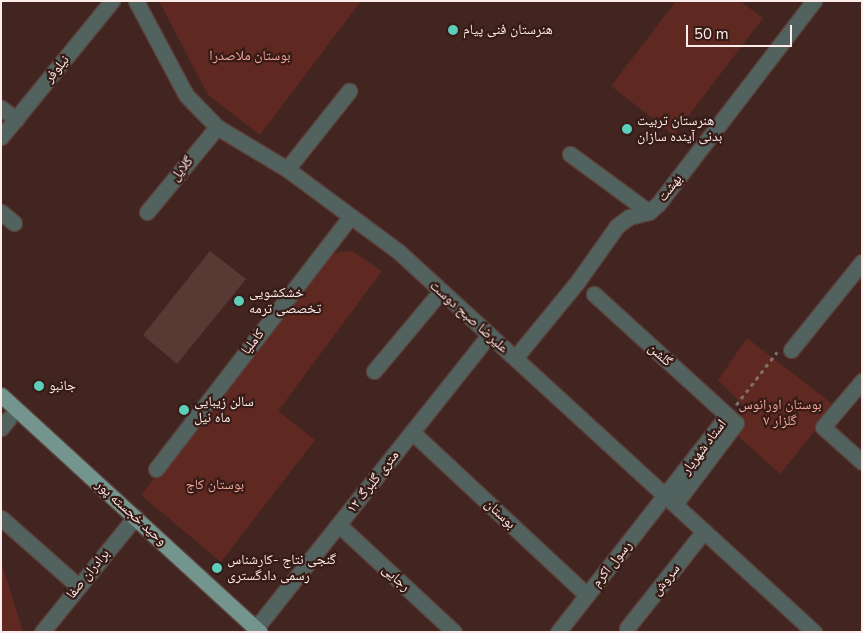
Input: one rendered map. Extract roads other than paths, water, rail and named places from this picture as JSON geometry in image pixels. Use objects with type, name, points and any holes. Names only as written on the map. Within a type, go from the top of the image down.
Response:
[{"type":"main road","name":"وحید خجسته پور","points":[[1,395],[258,630]]},
{"type":"street","name":"نیلوفر","points":[[1,137],[112,1]]},
{"type":"street","name":"علیرضا صبح دوست","points":[[136,1],[186,96],[217,127],[286,169],[399,252],[814,632]]},
{"type":"street","name":"بهشت","points":[[515,358],[578,281],[617,226],[629,216],[649,212],[658,204],[814,1]]},
{"type":"street","points":[[286,169],[349,91]]},
{"type":"street","points":[[1,108],[16,119]]},
{"type":"street","name":"گلایل","points":[[147,212],[217,127]]},
{"type":"street","points":[[570,154],[649,212]]},
{"type":"street","points":[[1,212],[14,223]]},
{"type":"street","name":"کاملیا","points":[[156,469],[350,216]]},
{"type":"street","points":[[791,350],[862,262]]},
{"type":"street","points":[[374,371],[442,291]]},
{"type":"street","name":"گلشن","points":[[594,294],[727,416]]},
{"type":"street","name":"۱۲ متری گلبرگ","points":[[258,630],[489,334]]},
{"type":"street","points":[[862,380],[823,427],[862,462]]},
{"type":"street","name":"استاد شهریار","points":[[670,500],[727,416]]},
{"type":"street","name":"بوستان","points":[[412,432],[588,595]]},
{"type":"street","name":"رسول اکرم","points":[[558,632],[670,500]]},
{"type":"street","name":"برادران صفا","points":[[42,632],[135,517]]},
{"type":"street","points":[[1,518],[78,586]]},
{"type":"street","name":"رجایی","points":[[339,525],[454,632]]},
{"type":"street","name":"سروش","points":[[627,628],[704,531]]},
{"type":"place","name":"هنرستان فنی پیام","points":[[453,30]]},
{"type":"place","name":"هنرستان تربیت بدنی آینده سازان","points":[[627,129]]},
{"type":"place","name":"خشکشویی تخصصی ترمه","points":[[239,301]]},
{"type":"place","name":"جانبو","points":[[39,386]]},
{"type":"place","name":"سالن زیبایی ماه نیل","points":[[184,410]]},
{"type":"place","name":"گنجی نتاج -کارشناس رسمی دادگستری","points":[[217,568]]},
{"type":"park label","name":"بوستان ملاصدرا","points":[[250,56]]},
{"type":"park label","name":"بوستان اورانوس گلزار ۷","points":[[780,414]]},
{"type":"park label","name":"بوستان کاج","points":[[215,485]]}]
